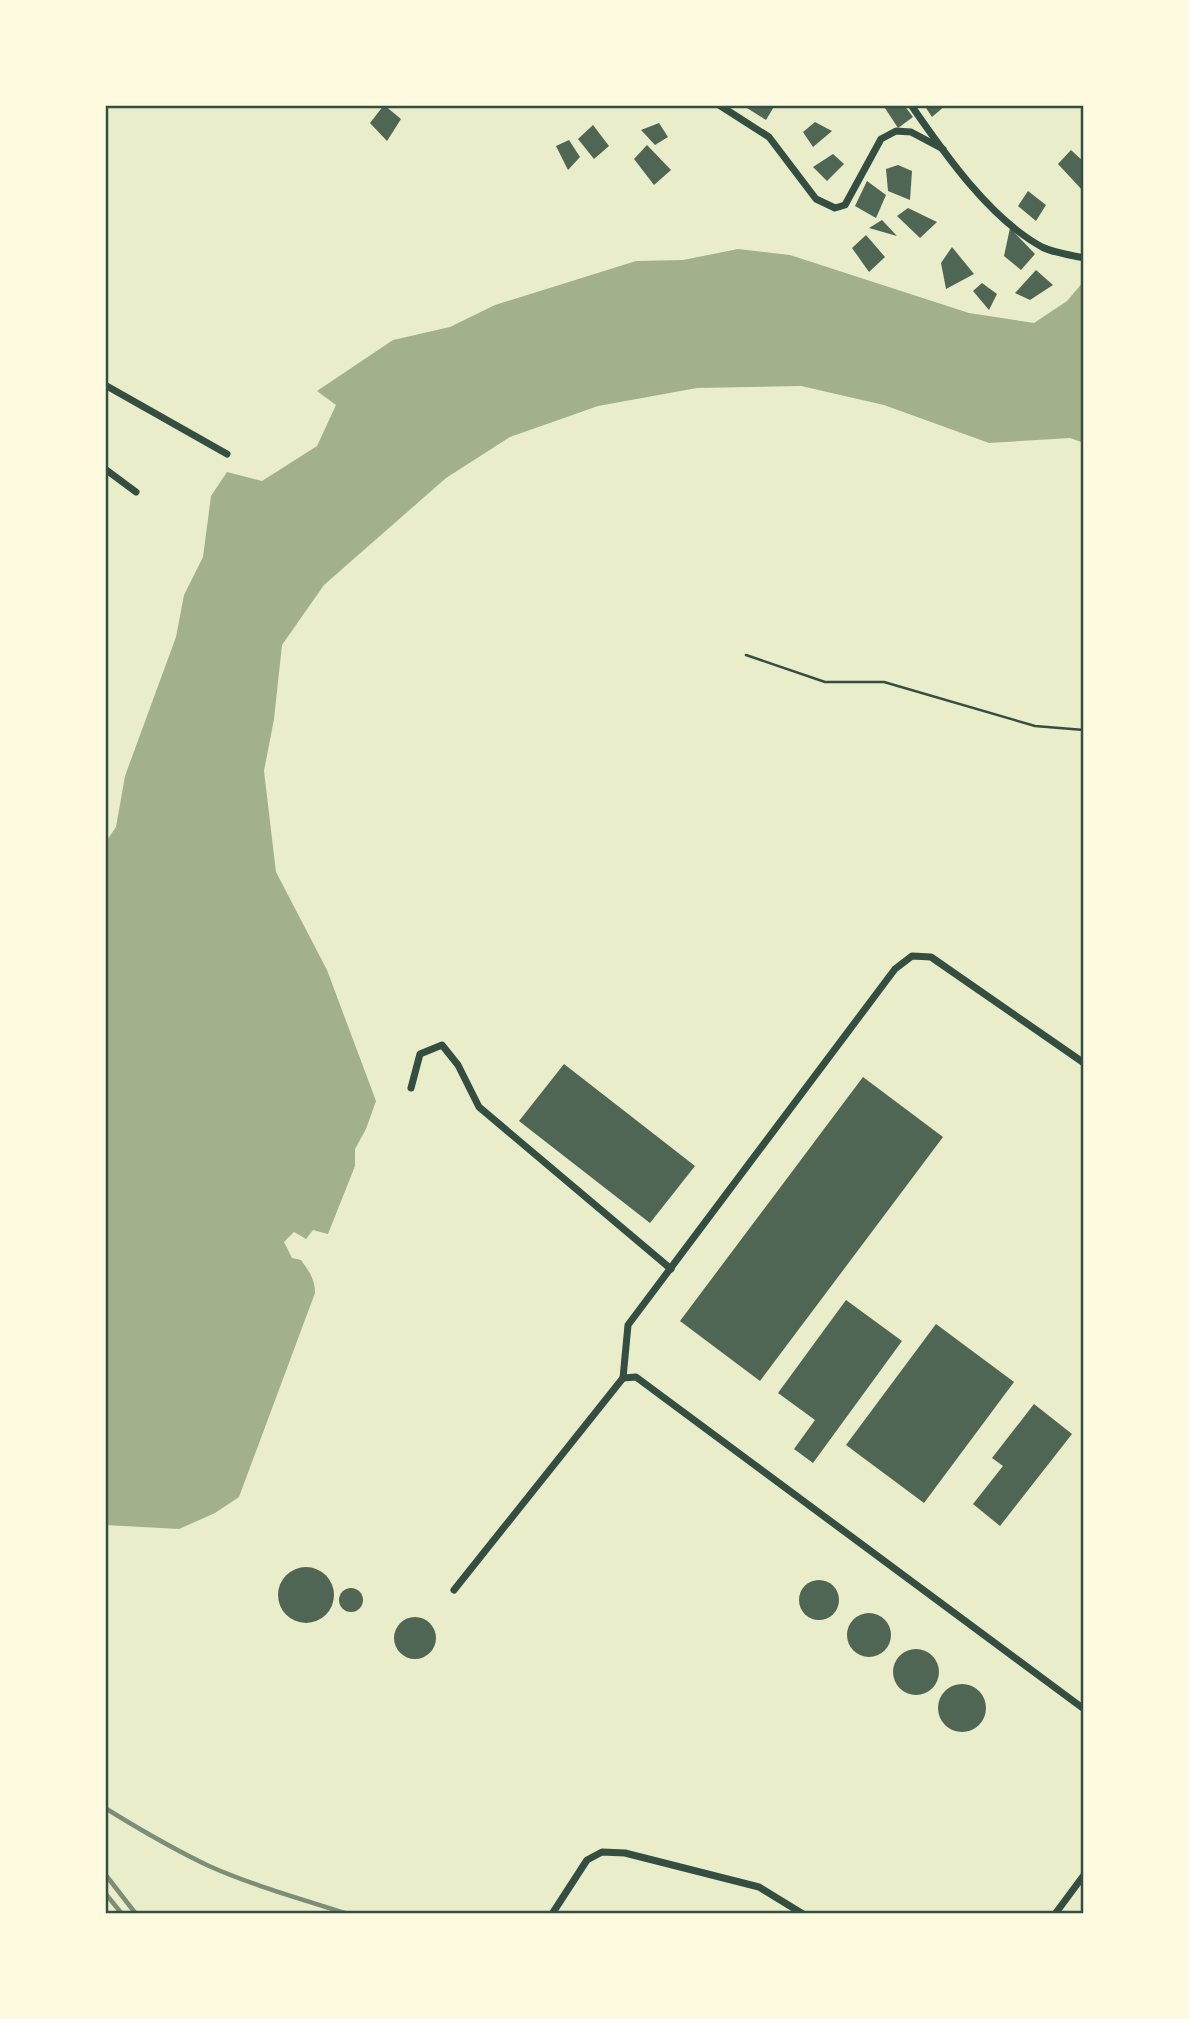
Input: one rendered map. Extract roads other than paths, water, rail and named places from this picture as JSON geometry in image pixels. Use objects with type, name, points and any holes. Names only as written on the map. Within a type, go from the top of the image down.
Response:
[{"type":"street","points":[[719,105],[769,137],[816,199],[835,208],[845,205],[881,139],[896,131],[911,132],[943,149]]},
{"type":"street","points":[[911,105],[995,212],[1043,248],[1084,258]]},
{"type":"street","points":[[105,385],[227,454]]},
{"type":"street","points":[[105,469],[136,492]]},
{"type":"street","points":[[454,1590],[622,1378],[628,1325],[895,969],[912,956],[931,957],[1084,1063]]},
{"type":"street","points":[[411,1088],[420,1054],[442,1045],[458,1065],[479,1107],[671,1269]]},
{"type":"street","points":[[622,1378],[636,1377],[1084,1709]]},
{"type":"street","points":[[552,1914],[587,1860],[602,1852],[625,1853],[759,1887],[803,1914]]},
{"type":"street","points":[[1055,1914],[1084,1875]]},
{"type":"railway","points":[[105,1808],[156,1839],[209,1866],[348,1914]]},
{"type":"railway","points":[[105,1874],[136,1914]]},
{"type":"railway","points":[[105,1893],[122,1914]]}]
